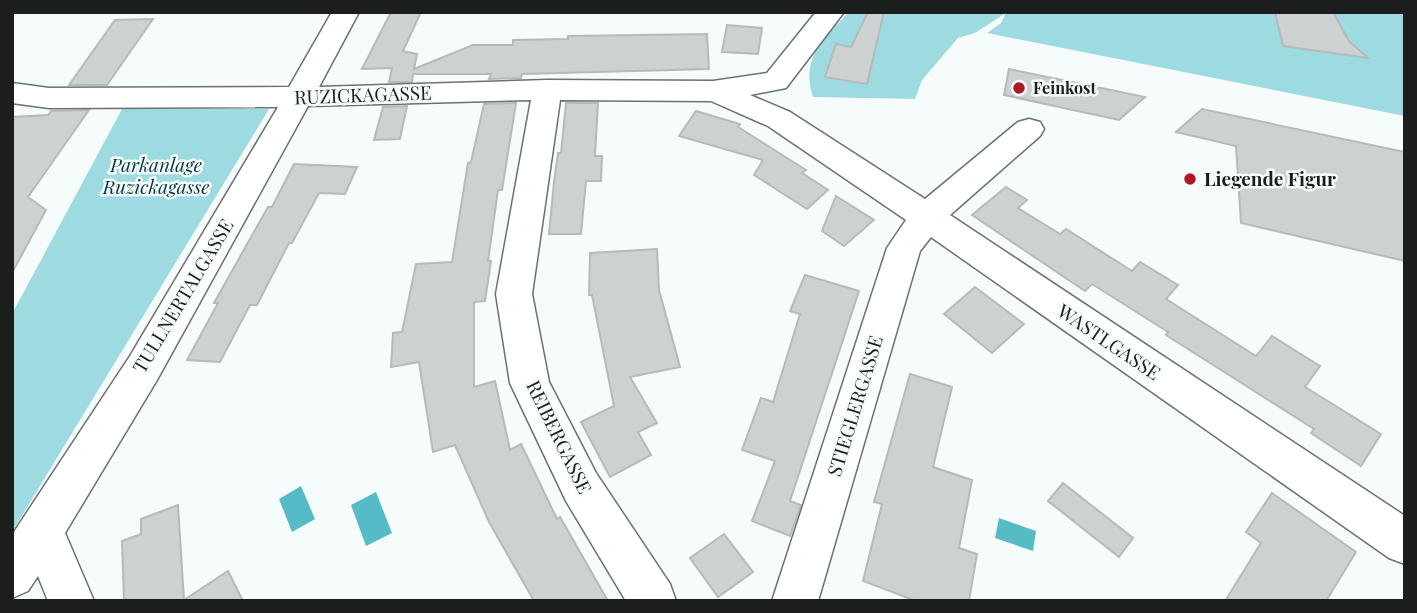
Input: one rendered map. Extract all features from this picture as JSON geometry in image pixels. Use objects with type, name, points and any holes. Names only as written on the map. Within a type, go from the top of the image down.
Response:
[{"type":"street","name":"TULLNERTALGASSE","points":[[12,575],[175,313],[346,12]]},
{"type":"street","points":[[713,91],[776,81],[813,31],[831,12]]},
{"type":"street","name":"WASTLGASSE","points":[[776,81],[787,89],[798,115],[815,141]]},
{"type":"street","name":"RUZICKAGASSE","points":[[12,93],[49,98],[299,97],[547,90],[713,91]]},
{"type":"street","name":"REIBERGASSE","points":[[547,90],[513,294],[530,383],[580,487],[653,601]]},
{"type":"street","name":"WASTLGASSE","points":[[713,91],[779,120],[815,141],[1405,542]]},
{"type":"street","name":"STIEGLERGASSE","points":[[794,601],[904,248],[927,219],[1029,129]]},
{"type":"street","points":[[42,530],[71,601]]},
{"type":"green space","points":[[849,12],[1405,12],[1405,116],[987,33],[1001,23],[1006,13],[975,33],[958,38],[922,80],[915,99],[813,97],[810,83],[812,60],[823,40]]},
{"type":"green space","name":"Parkanlage Ruzickagasse","points":[[122,109],[269,109],[12,532],[12,314]]},
{"type":"shaded area","points":[[301,486],[315,519],[292,532],[279,499]]},
{"type":"shaded area","points":[[376,492],[392,533],[366,546],[351,505]]},
{"type":"shaded area","points":[[999,518],[1036,531],[1033,551],[995,538]]},
{"type":"building","points":[[391,12],[421,12],[403,51],[417,54],[414,69],[473,45],[513,45],[513,40],[568,39],[568,36],[707,34],[709,69],[522,74],[521,78],[489,79],[491,74],[413,74],[412,82],[389,82],[392,68],[362,69]]},
{"type":"building","points":[[868,12],[884,12],[867,84],[825,77],[836,44],[851,47]]},
{"type":"building","points":[[1275,12],[1333,12],[1349,41],[1368,58],[1283,46]]},
{"type":"building","points":[[153,19],[107,85],[69,85],[115,20]]},
{"type":"building","points":[[727,25],[762,28],[758,54],[722,52]]},
{"type":"building","points":[[1009,69],[1145,97],[1119,120],[1004,95]]},
{"type":"building","points":[[516,103],[502,190],[498,190],[485,301],[474,302],[474,387],[495,381],[510,450],[521,444],[557,519],[560,517],[608,601],[534,601],[489,522],[455,445],[433,452],[419,362],[391,367],[393,333],[402,332],[416,264],[452,262],[468,163],[471,162],[484,104]]},
{"type":"building","points":[[566,103],[598,103],[595,156],[602,156],[601,181],[586,181],[581,234],[549,234],[554,182],[558,153],[561,153]]},
{"type":"building","points":[[407,106],[400,139],[374,140],[383,107]]},
{"type":"building","points":[[1202,109],[1405,152],[1405,261],[1241,223],[1236,146],[1176,132]]},
{"type":"building","points":[[89,110],[28,197],[46,210],[12,273],[12,117],[48,115],[51,111]]},
{"type":"building","points":[[696,111],[740,124],[738,127],[806,170],[802,173],[828,190],[807,209],[754,175],[763,160],[679,136]]},
{"type":"building","points":[[294,164],[357,167],[345,194],[319,193],[257,305],[250,305],[220,362],[187,360],[218,303],[214,303],[268,207],[272,207]]},
{"type":"building","points":[[1006,187],[1027,200],[1018,208],[1060,234],[1066,229],[1132,271],[1140,262],[1178,285],[1166,299],[1256,356],[1272,336],[1320,366],[1305,387],[1381,434],[1361,466],[1311,433],[1314,429],[1166,335],[1168,332],[1092,284],[1085,291],[972,215]]},
{"type":"building","points":[[836,196],[874,220],[844,246],[822,231]]},
{"type":"building","points":[[657,249],[659,290],[680,367],[630,377],[657,423],[638,432],[651,455],[610,477],[581,422],[614,406],[592,295],[589,295],[590,253]]},
{"type":"building","points":[[805,275],[859,291],[790,501],[801,505],[790,536],[752,521],[775,461],[742,450],[761,398],[773,402],[800,314],[790,311]]},
{"type":"building","points":[[975,287],[1024,324],[992,353],[944,314]]},
{"type":"building","points":[[910,374],[952,387],[933,467],[972,480],[959,548],[977,554],[969,601],[916,601],[863,581],[882,504],[874,502]]},
{"type":"building","points":[[1063,483],[1133,538],[1119,557],[1048,501]]},
{"type":"building","points":[[1272,493],[1356,552],[1326,601],[1225,601],[1261,543],[1246,532]]},
{"type":"building","points":[[178,505],[184,600],[228,571],[243,601],[124,601],[122,541],[141,534],[141,519]]},
{"type":"building","points":[[724,534],[753,572],[718,597],[690,558]]},
{"type":"place","name":"Feinkost","points":[[1019,88]]},
{"type":"place","name":"Liegende Figur","points":[[1190,179]]}]
